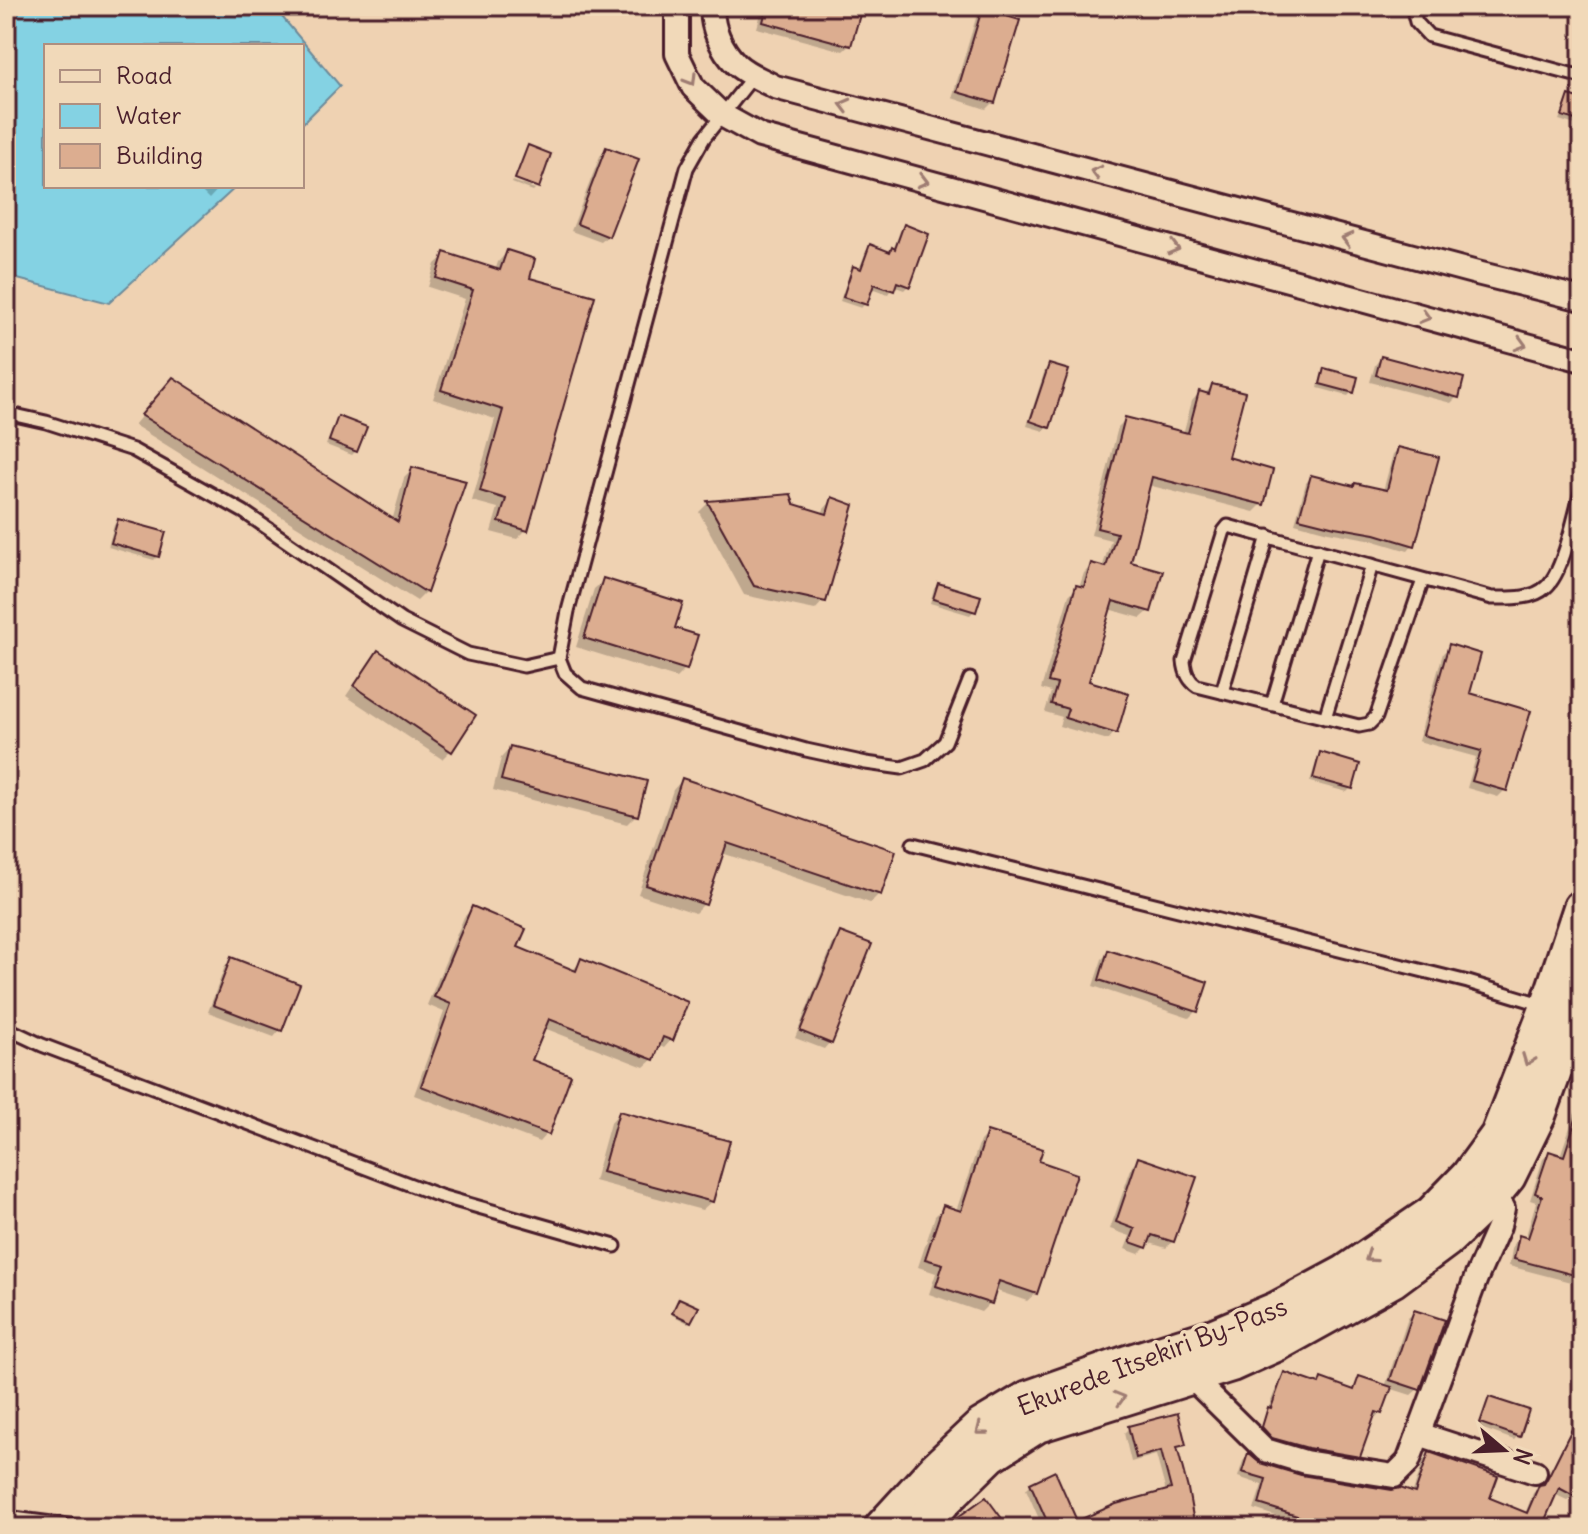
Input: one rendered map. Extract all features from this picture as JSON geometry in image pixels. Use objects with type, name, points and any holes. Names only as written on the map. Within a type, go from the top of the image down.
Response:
[{"type":"main road","name":"Ekurede Itsekiri By-Pass","points":[[883,1528],[936,1470],[982,1427],[1029,1399],[1214,1337],[1278,1310],[1345,1274],[1433,1214],[1469,1177],[1499,1136],[1549,1007],[1582,908]]},
{"type":"main road","name":"Ekurede Itsekiri By-Pass","points":[[918,1528],[990,1454],[1037,1424],[1191,1377],[1280,1341],[1392,1279],[1446,1239],[1507,1176],[1537,1115],[1582,991]]},
{"type":"street","points":[[677,6],[677,54],[693,87],[722,115],[760,136],[1582,360]]},
{"type":"street","points":[[713,6],[719,40],[737,65],[775,87],[1582,299]]},
{"type":"street","points":[[1191,1377],[1265,1450],[1305,1462],[1394,1476],[1408,1462],[1476,1278],[1499,1226],[1503,1208],[1488,1199]]},
{"type":"street","points":[[1419,1434],[1535,1472]]},
{"type":"lane","points":[[1412,6],[1416,22],[1429,36],[1582,77]]},
{"type":"lane","points":[[754,75],[704,138],[687,168],[568,611],[559,658],[565,673],[582,688],[806,750],[902,768],[925,760],[945,742],[970,679]]},
{"type":"lane","points":[[6,413],[46,422],[133,450],[244,512],[402,621],[468,654],[524,666],[559,658]]},
{"type":"lane","points":[[1423,580],[1376,717],[1364,726],[1197,686],[1185,669],[1184,661],[1228,526],[1492,598],[1522,598],[1546,588],[1560,567],[1582,488]]},
{"type":"lane","points":[[1222,692],[1268,536]]},
{"type":"lane","points":[[1272,704],[1318,550]]},
{"type":"lane","points":[[1325,718],[1372,565]]},
{"type":"lane","points":[[913,844],[1468,982],[1549,1007]]},
{"type":"lane","points":[[6,1028],[42,1045],[440,1196],[615,1246]]},
{"type":"lane","points":[[6,1517],[90,1528]]},
{"type":"water","points":[[6,6],[273,6],[340,86],[304,122],[304,44],[44,44],[44,188],[235,188],[109,303],[6,276]]},
{"type":"building","points":[[767,6],[843,6],[861,11],[851,46],[763,22]]},
{"type":"building","points":[[982,9],[1020,20],[995,103],[957,92]]},
{"type":"building","points":[[1569,95],[1582,99],[1582,122],[1562,116]]},
{"type":"building","points":[[528,145],[551,154],[539,188],[515,179]]},
{"type":"building","points":[[606,147],[639,159],[609,237],[577,224]]},
{"type":"building","points":[[904,224],[929,234],[910,287],[897,282],[894,291],[874,284],[867,305],[843,297],[853,266],[861,269],[870,244],[890,252],[892,247],[895,249]]},
{"type":"building","points":[[507,250],[535,259],[530,278],[595,296],[528,531],[499,522],[506,499],[480,491],[503,410],[441,390],[473,290],[436,278],[444,252],[500,270]]},
{"type":"building","points":[[1381,356],[1464,378],[1459,398],[1376,375]]},
{"type":"building","points":[[1049,364],[1069,370],[1050,428],[1030,421]]},
{"type":"building","points":[[1324,368],[1358,377],[1354,393],[1320,384]]},
{"type":"building","points":[[173,377],[398,522],[412,467],[466,481],[427,593],[141,415]]},
{"type":"building","points":[[1212,384],[1245,392],[1228,457],[1273,470],[1264,505],[1152,477],[1131,562],[1163,571],[1151,612],[1113,601],[1089,681],[1129,693],[1117,734],[1065,718],[1068,709],[1051,704],[1057,684],[1048,682],[1076,585],[1084,587],[1091,563],[1106,567],[1117,533],[1097,528],[1125,417],[1188,433],[1199,391],[1209,394]]},
{"type":"building","points":[[338,416],[367,427],[357,452],[329,441]]},
{"type":"building","points":[[1398,447],[1439,457],[1415,546],[1299,518],[1311,475],[1354,486],[1355,483],[1387,490]]},
{"type":"building","points":[[791,494],[794,504],[827,514],[832,497],[854,505],[826,602],[754,586],[707,501]]},
{"type":"building","points":[[118,519],[166,532],[159,557],[111,543]]},
{"type":"building","points":[[603,578],[683,603],[675,628],[698,635],[687,670],[584,638]]},
{"type":"building","points":[[938,583],[981,596],[976,612],[933,599]]},
{"type":"building","points":[[1449,644],[1481,654],[1470,693],[1531,711],[1507,791],[1472,781],[1481,751],[1423,735]]},
{"type":"building","points":[[378,650],[476,715],[452,752],[354,686]]},
{"type":"building","points":[[510,746],[647,781],[638,816],[501,780]]},
{"type":"building","points":[[1320,752],[1360,764],[1353,789],[1313,778]]},
{"type":"building","points":[[682,778],[896,851],[881,895],[727,843],[706,905],[646,885]]},
{"type":"building","points":[[472,906],[526,929],[518,947],[576,971],[581,958],[688,1002],[673,1041],[663,1037],[654,1060],[549,1019],[532,1060],[571,1075],[549,1135],[421,1086],[451,1004],[434,997]]},
{"type":"building","points":[[840,932],[872,944],[832,1044],[800,1031]]},
{"type":"building","points":[[1108,950],[1208,982],[1198,1012],[1099,980]]},
{"type":"building","points":[[231,957],[300,984],[282,1031],[213,1005]]},
{"type":"building","points":[[1579,1110],[1582,1110],[1582,1277],[1514,1259],[1519,1235],[1528,1238],[1542,1196],[1535,1193],[1549,1151],[1564,1156]]},
{"type":"building","points":[[619,1111],[730,1141],[713,1202],[602,1172]]},
{"type":"building","points":[[987,1131],[1043,1149],[1039,1161],[1077,1174],[1037,1294],[999,1281],[992,1304],[936,1286],[943,1264],[925,1259],[943,1205],[961,1211]]},
{"type":"building","points":[[1138,1157],[1197,1177],[1174,1242],[1152,1235],[1147,1248],[1130,1242],[1135,1229],[1116,1222]]},
{"type":"building","points":[[679,1298],[699,1307],[691,1322],[672,1313]]},
{"type":"building","points":[[1414,1310],[1445,1320],[1420,1390],[1390,1380]]},
{"type":"building","points":[[1284,1372],[1319,1384],[1321,1378],[1354,1390],[1359,1376],[1392,1387],[1382,1414],[1376,1412],[1360,1457],[1272,1438],[1262,1427]]},
{"type":"building","points":[[1489,1397],[1529,1410],[1520,1437],[1480,1423]]},
{"type":"building","points":[[1582,1409],[1582,1481],[1574,1496],[1559,1488],[1545,1520],[1562,1528],[1426,1528],[1404,1520],[1402,1528],[1314,1528],[1316,1522],[1259,1504],[1266,1479],[1242,1472],[1248,1453],[1260,1463],[1301,1475],[1392,1490],[1400,1488],[1415,1493],[1429,1452],[1498,1476],[1490,1498],[1527,1513],[1539,1485],[1544,1484],[1548,1477]]},
{"type":"building","points":[[1178,1413],[1186,1445],[1177,1447],[1195,1528],[1050,1528],[1030,1483],[1055,1471],[1077,1521],[1116,1504],[1171,1489],[1161,1451],[1136,1458],[1128,1426]]},
{"type":"building","points":[[986,1497],[1009,1528],[946,1528],[951,1522]]}]
